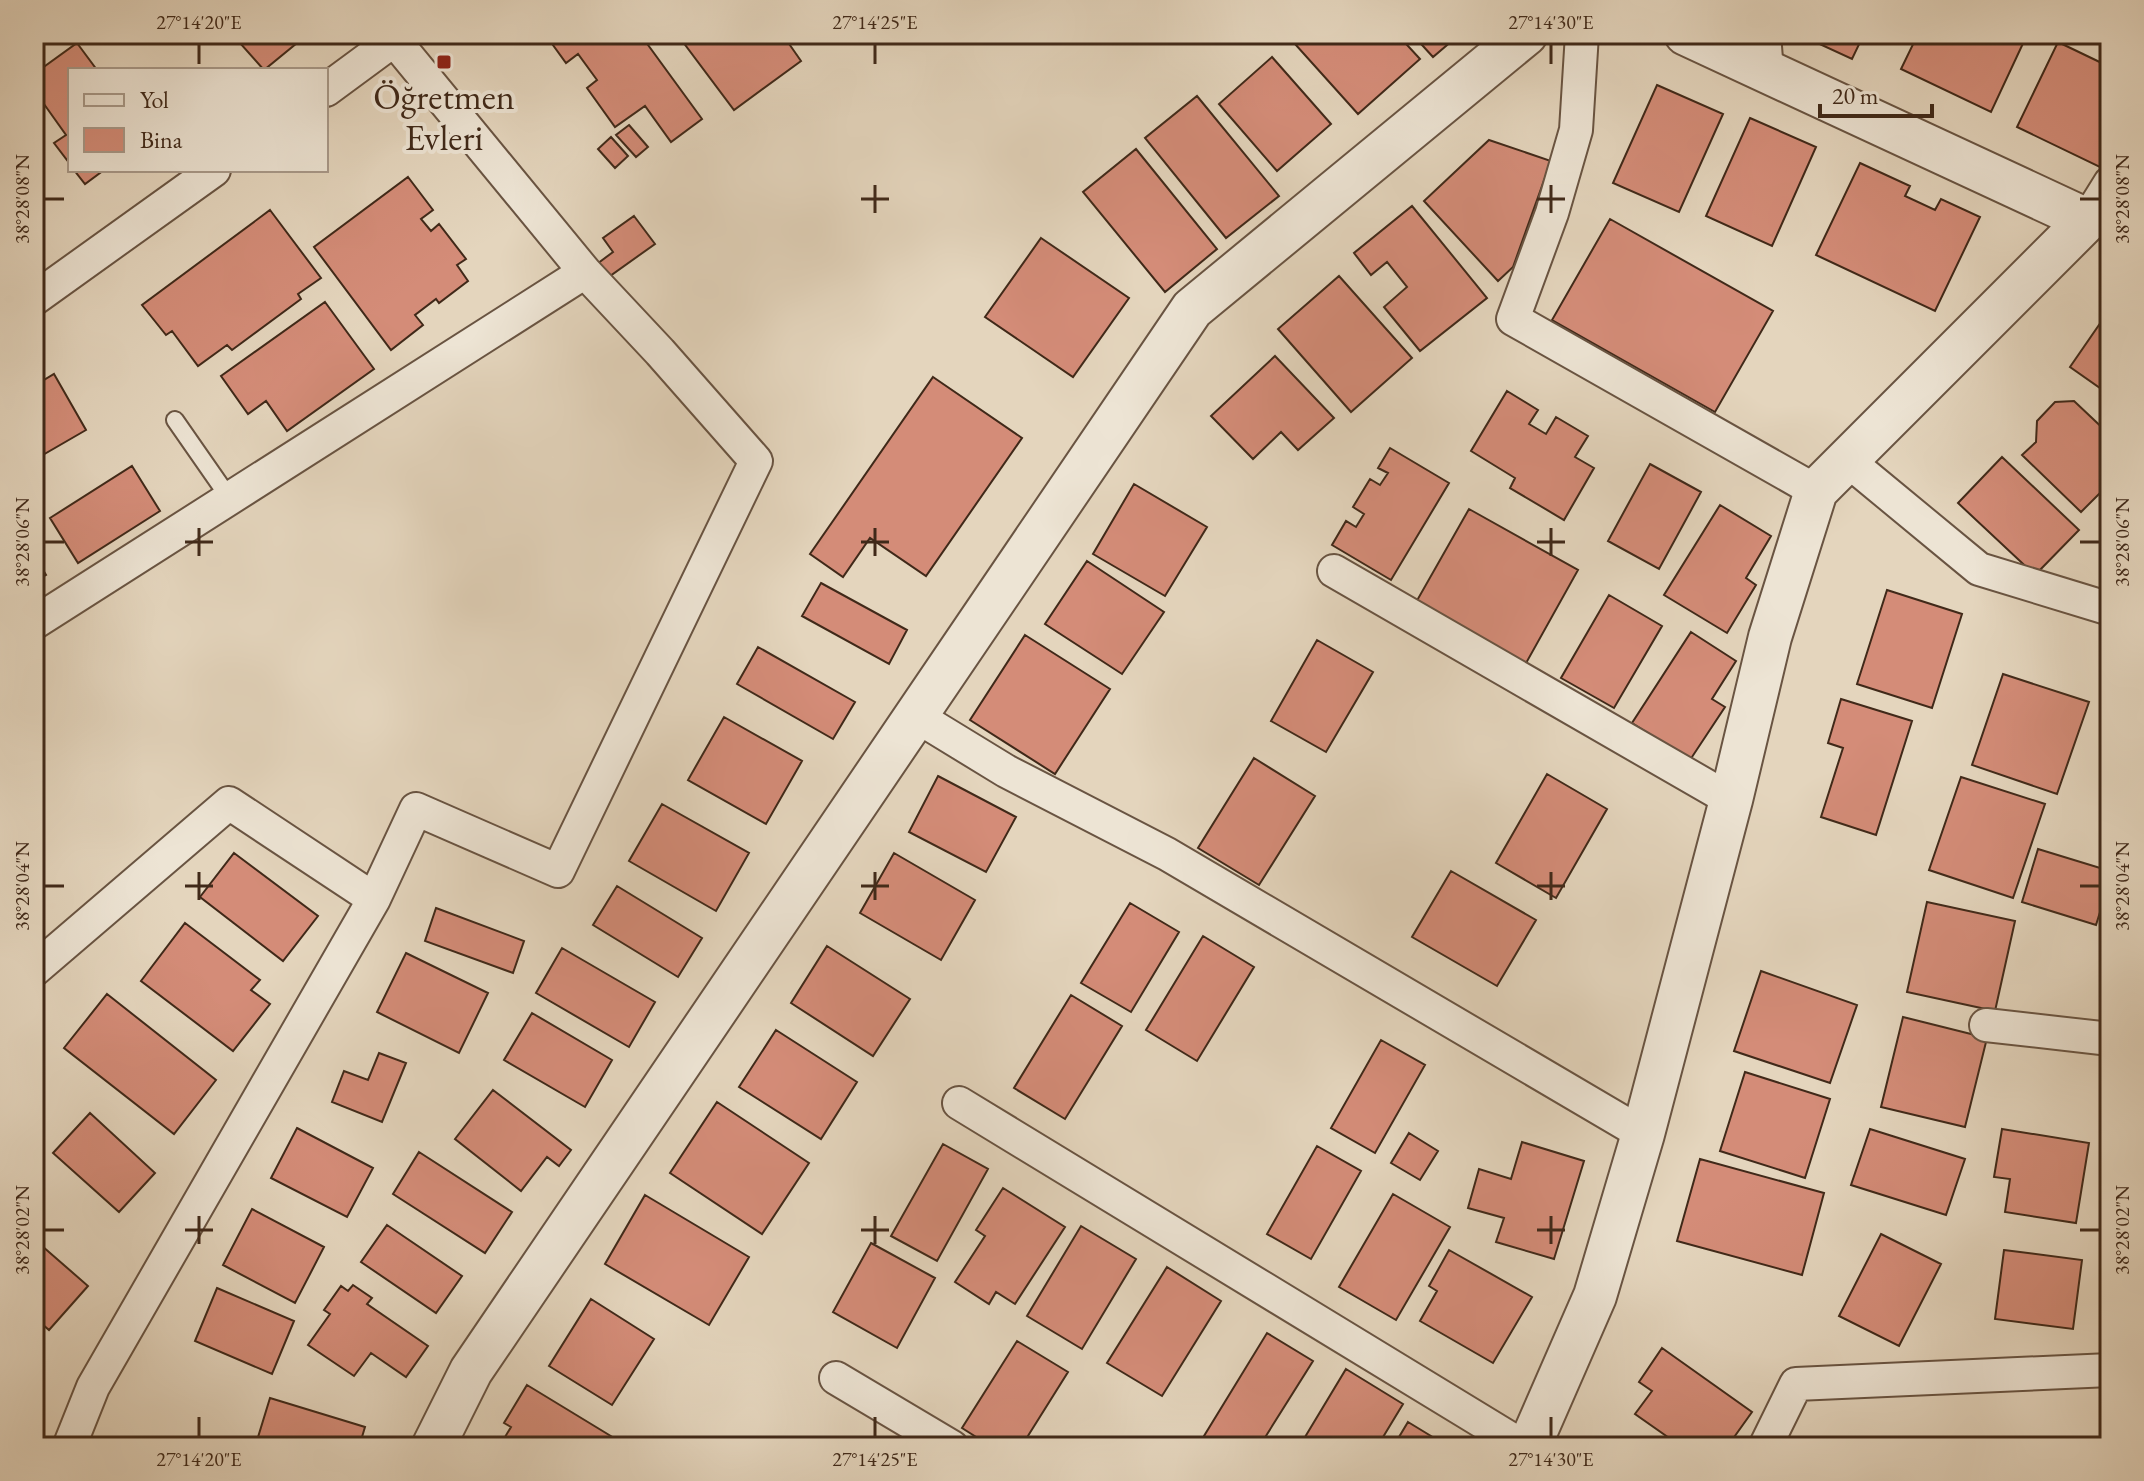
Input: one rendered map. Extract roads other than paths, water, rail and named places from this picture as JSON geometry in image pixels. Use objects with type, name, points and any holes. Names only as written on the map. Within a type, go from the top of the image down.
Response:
[{"type":"street","points":[[433,1447],[471,1371],[1192,309],[1526,34]]},
{"type":"street","points":[[1582,34],[1576,130],[1552,213],[1513,319],[1816,491]]},
{"type":"street","points":[[1686,34],[1766,53],[2087,220]]},
{"type":"street","points":[[69,1447],[93,1387],[374,899],[416,809],[558,871],[756,461],[585,272],[398,37],[328,89]]},
{"type":"street","points":[[34,299],[211,172]]},
{"type":"street","points":[[959,1103],[1526,1447],[1595,1296],[1643,1134],[1731,800],[1770,637],[1816,491],[2087,220],[2110,183]]},
{"type":"street","points":[[34,623],[585,272]]},
{"type":"street","points":[[1847,460],[1979,569],[2110,609]]},
{"type":"street","points":[[1334,571],[1731,800]]},
{"type":"street","points":[[916,716],[1006,771],[1167,854],[1643,1134]]},
{"type":"street","points":[[34,970],[229,803],[374,899]]},
{"type":"street","points":[[1986,1025],[2110,1039]]},
{"type":"street","points":[[1765,1447],[1796,1384],[2110,1370]]},
{"type":"street","points":[[836,1378],[952,1447]]},
{"type":"lane","points":[[175,420],[230,499]]},
{"type":"place","name":"Öğretmen Evleri","points":[[444,62]]}]
